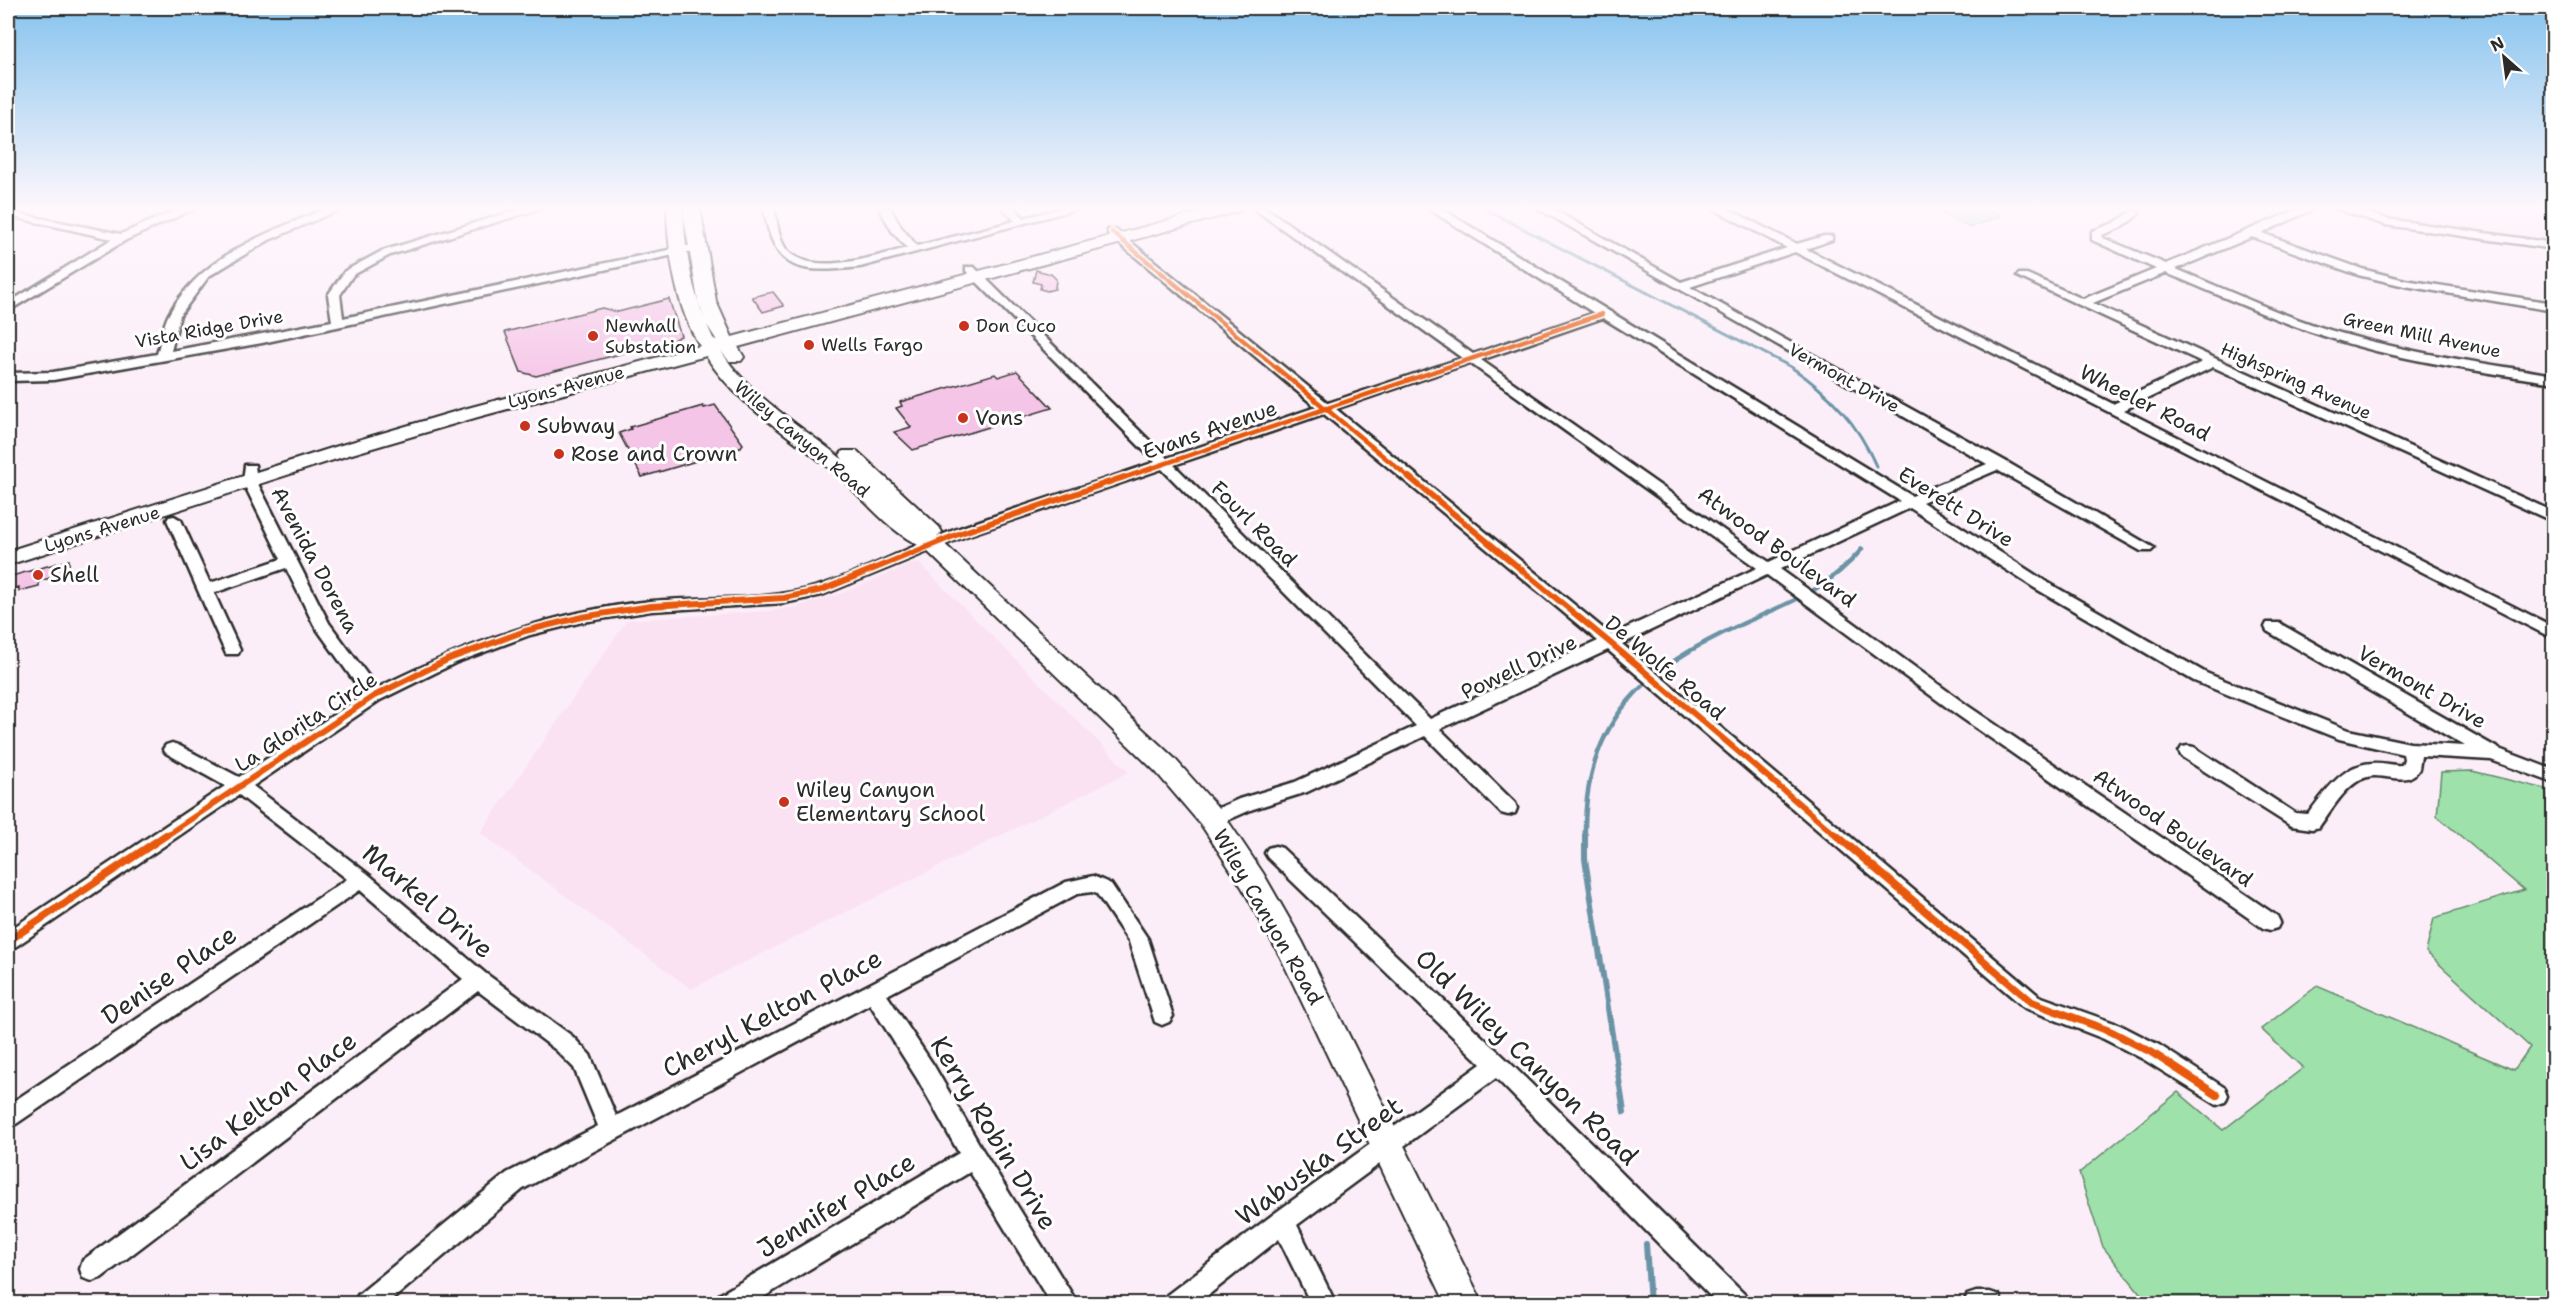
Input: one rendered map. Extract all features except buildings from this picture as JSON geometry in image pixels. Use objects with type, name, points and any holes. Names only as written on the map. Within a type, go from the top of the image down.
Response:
[{"type":"main road","name":"Wiley Canyon Road","points":[[696,269],[715,323],[716,342],[726,374],[746,394],[836,454],[903,515],[915,537],[932,543],[1165,765],[1212,819],[1253,881],[1292,950],[1465,1304]]},
{"type":"main road","name":"Lyons Avenue","points":[[716,342],[882,303],[988,269]]},
{"type":"main road","name":"Lyons Avenue","points":[[8,544],[345,450],[947,275],[974,273]]},
{"type":"main road","points":[[882,303],[888,296],[923,286],[947,275]]},
{"type":"main road","name":"Lyons Avenue","points":[[8,558],[250,475]]},
{"type":"main road","points":[[8,551],[65,533],[79,523]]},
{"type":"street","points":[[8,308],[71,269]]},
{"type":"street","points":[[163,356],[174,315],[205,274],[213,269]]},
{"type":"street","points":[[338,322],[334,295],[349,273],[356,269]]},
{"type":"street","name":"Vista Ridge Drive","points":[[8,377],[53,376],[163,356],[588,269]]},
{"type":"street","name":"De Wolfe Road","points":[[1158,269],[1637,665],[2032,1002],[2112,1032],[2151,1052],[2217,1095]]},
{"type":"street","name":"Atwood Boulevard","points":[[1345,269],[1796,588],[1962,710],[2270,922]]},
{"type":"street","name":"Everett Drive","points":[[1530,269],[1910,502],[2039,584],[2200,677],[2346,735],[2410,749],[2493,754]]},
{"type":"street","name":"Vermont Drive","points":[[1650,269],[2146,548]]},
{"type":"street","points":[[1680,286],[1731,269]]},
{"type":"street","name":"Wheeler Road","points":[[1836,269],[2553,634]]},
{"type":"street","points":[[2084,303],[2162,269]]},
{"type":"street","name":"Green Mill Avenue","points":[[2168,269],[2282,317],[2342,338],[2418,356],[2553,379]]},
{"type":"street","points":[[2348,269],[2405,283],[2553,307]]},
{"type":"street","name":"Fourl Road","points":[[974,273],[1508,808]]},
{"type":"street","name":"Highspring Avenue","points":[[2023,276],[2553,518]]},
{"type":"street","name":"Evans Avenue","points":[[932,543],[1602,314]]},
{"type":"street","points":[[2112,410],[2211,363]]},
{"type":"street","name":"Powell Drive","points":[[1212,819],[1246,804],[1301,787],[1910,502],[2000,464]]},
{"type":"street","name":"Avenida Dorena","points":[[250,475],[322,625],[374,696]]},
{"type":"street","points":[[174,519],[232,650]]},
{"type":"street","name":"La Glorita Circle","points":[[8,940],[374,696],[449,659],[525,631],[582,617],[651,606],[784,598],[822,590],[932,543]]},
{"type":"street","points":[[206,590],[290,561]]},
{"type":"street","name":"Vermont Drive","points":[[2273,627],[2493,754],[2553,777]]},
{"type":"street","name":"Markel Drive","points":[[172,749],[238,785],[361,879],[478,979],[564,1043],[582,1062],[611,1130]]},
{"type":"street","points":[[2188,752],[2291,819],[2312,822],[2352,775],[2362,770],[2375,769],[2402,773],[2410,770],[2413,759],[2410,749]]},
{"type":"street","name":"Old Wiley Canyon Road","points":[[1275,853],[1497,1065],[1736,1304]]},
{"type":"street","name":"Denise Place","points":[[8,1117],[361,879]]},
{"type":"street","name":"Cheryl Kelton Place","points":[[367,1304],[515,1181],[1073,887],[1093,884],[1104,889],[1138,939],[1162,1016]]},
{"type":"street","name":"Lisa Kelton Place","points":[[92,1269],[478,979]]},
{"type":"street","name":"Kerry Robin Drive","points":[[873,992],[926,1073],[974,1157],[1066,1304]]},
{"type":"street","name":"Wabuska Street","points":[[1176,1304],[1283,1221],[1497,1065]]},
{"type":"street","name":"Jennifer Place","points":[[728,1304],[974,1157]]},
{"type":"street","points":[[1283,1221],[1324,1304]]},
{"type":"street","points":[[1976,1304],[1990,1304]]},
{"type":"shaded area","name":"Wiley Canyon Elementary School","points":[[919,563],[1129,772],[691,989],[480,833],[627,620],[768,611],[796,607],[842,593]]},
{"type":"green space","points":[[2472,771],[2546,789],[2549,832],[2553,834],[2553,1303],[2148,1303],[2103,1247],[2079,1173],[2178,1092],[2223,1130],[2303,1068],[2261,1029],[2317,986],[2514,1070],[2530,1047],[2426,952],[2434,918],[2524,890],[2437,816],[2441,772]]},
{"type":"waterway","points":[[1602,269],[1791,367],[1805,377],[1841,410],[1869,450],[1876,466]]},
{"type":"waterway","points":[[1585,837],[1587,796],[1595,761],[1608,730],[1627,703],[1650,680],[1677,659],[1709,640],[1808,594],[1835,575],[1862,549]]},
{"type":"waterway","points":[[1585,837],[1585,859],[1624,1112]]},
{"type":"waterway","points":[[1646,1244],[1650,1304]]},
{"type":"cycle path","points":[[1157,269],[1637,665],[2032,1002],[2112,1032],[2151,1052],[2217,1095]]},
{"type":"cycle path","points":[[8,941],[374,696],[449,659],[525,631],[582,617],[651,606],[784,598],[822,590],[961,533],[1602,314]]},
{"type":"place","name":"Don Cuco","points":[[964,326]]},
{"type":"place","name":"Newhall Substation","points":[[593,336]]},
{"type":"place","name":"Wells Fargo","points":[[809,345]]},
{"type":"place","name":"Vons","points":[[963,418]]},
{"type":"place","name":"Subway","points":[[525,426]]},
{"type":"place","name":"Rose and Crown","points":[[559,454]]},
{"type":"place","name":"Shell","points":[[38,575]]},
{"type":"place","name":"Wiley Canyon Elementary School","points":[[784,802]]}]
